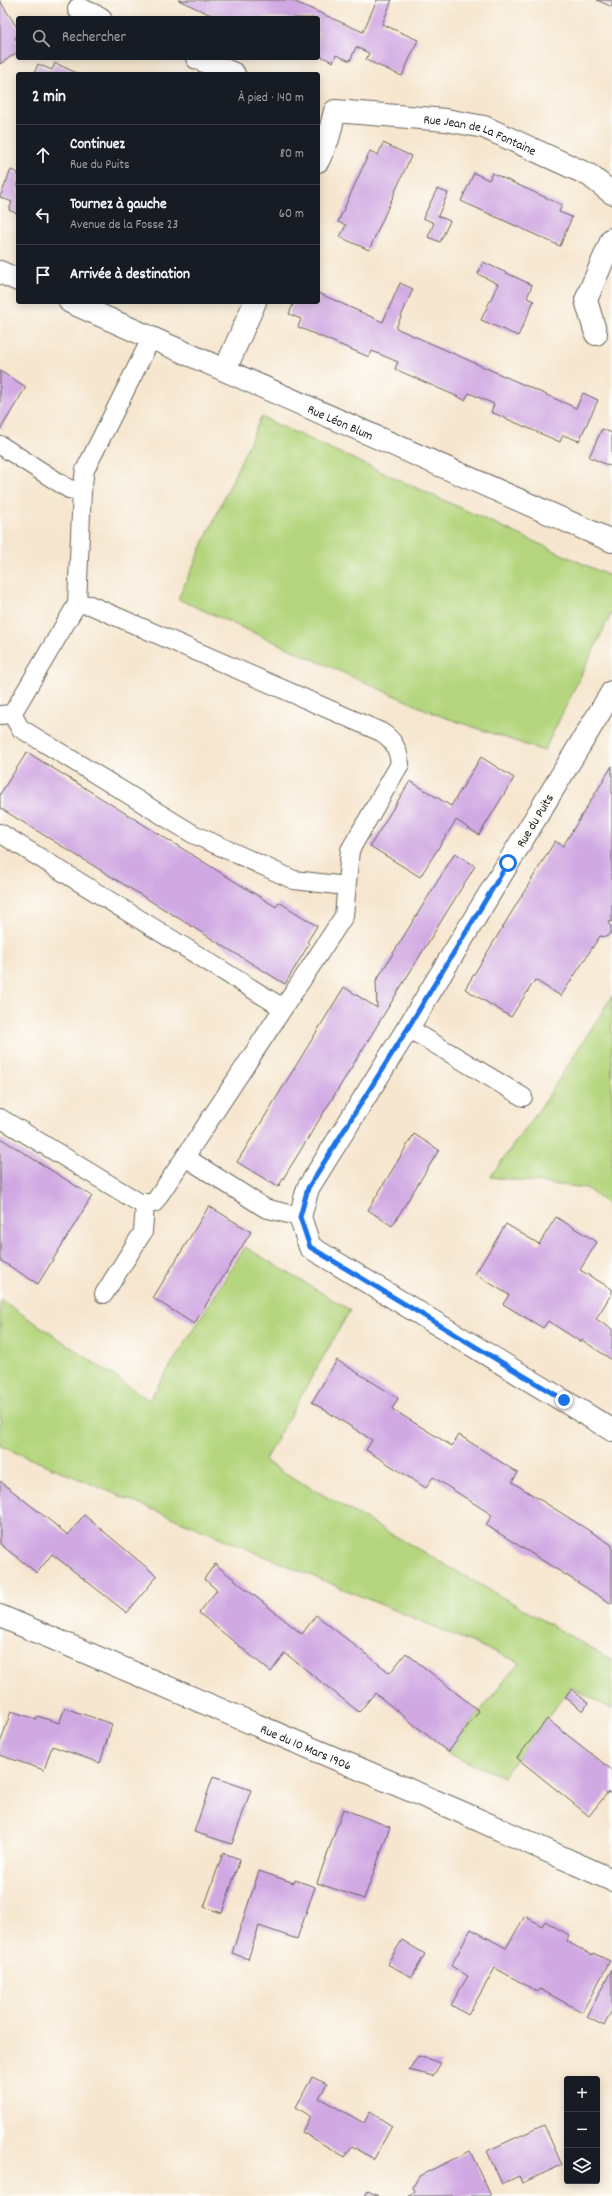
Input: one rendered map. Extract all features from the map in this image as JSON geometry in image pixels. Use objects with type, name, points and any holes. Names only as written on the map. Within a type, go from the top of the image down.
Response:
[{"type":"street","points":[[79,9],[95,16]]},
{"type":"street","points":[[202,60],[229,72]]},
{"type":"street","name":"Rue Jean de La Fontaine","points":[[320,157],[328,139],[327,109],[446,120],[484,127],[589,175],[612,193]]},
{"type":"street","points":[[596,334],[586,300],[612,239]]},
{"type":"street","points":[[0,272],[16,279]]},
{"type":"street","name":"Rue Léon Blum","points":[[75,304],[612,541]]},
{"type":"street","points":[[225,370],[254,304]]},
{"type":"street","name":"Rue du Puits","points":[[300,1217],[308,1188],[408,1028],[612,692]]},
{"type":"street","points":[[300,1217],[310,1247],[612,1430]]},
{"type":"street","name":"Rue du 10 Mars 1906","points":[[0,1616],[461,1812],[612,1880]]},
{"type":"lane","points":[[152,337],[85,470],[82,491],[77,604],[6,715],[20,728],[193,834],[294,880],[346,886]]},
{"type":"lane","points":[[0,445],[69,489],[82,491]]},
{"type":"lane","points":[[0,1118],[140,1203],[154,1203],[344,916],[350,850],[400,764],[398,751],[390,738],[90,605],[77,604]]},
{"type":"lane","points":[[0,833],[283,1008]]},
{"type":"lane","points":[[408,1028],[523,1097]]},
{"type":"lane","points":[[185,1157],[265,1208],[300,1217]]},
{"type":"lane","points":[[104,1294],[143,1232],[145,1204]]},
{"type":"green space","points":[[261,417],[612,577],[612,612],[544,751],[438,715],[178,599]]},
{"type":"green space","points":[[612,996],[612,1207],[586,1188],[490,1177],[543,1104]]},
{"type":"green space","points":[[245,1247],[350,1310],[264,1461],[612,1660],[612,1709],[571,1687],[503,1777],[447,1753],[519,1662],[0,1446],[0,1299],[149,1400]]},
{"type":"building","points":[[178,0],[291,0],[363,32],[377,0],[392,0],[382,24],[418,40],[402,76],[366,60],[369,53],[356,47],[350,61],[336,55],[333,62],[320,56],[320,16],[214,16]]},
{"type":"building","points":[[597,0],[612,0],[612,7]]},
{"type":"building","points":[[0,1],[16,26],[16,53],[0,64]]},
{"type":"building","points":[[55,63],[75,72],[35,72],[38,64],[52,70]]},
{"type":"building","points":[[383,143],[411,156],[369,250],[340,237],[346,225],[338,222],[370,151],[378,155]]},
{"type":"building","points":[[11,170],[16,172],[16,213],[9,210],[12,202],[0,197]]},
{"type":"building","points":[[474,173],[489,180],[492,173],[562,205],[559,212],[572,217],[560,246],[461,201]]},
{"type":"building","points":[[437,189],[448,193],[438,216],[450,221],[440,242],[428,237],[434,223],[423,218]]},
{"type":"building","points":[[483,262],[532,285],[527,298],[534,301],[518,336],[481,320],[498,284],[478,274]]},
{"type":"building","points":[[400,283],[413,289],[396,328],[576,408],[583,393],[598,400],[579,441],[563,435],[560,442],[491,412],[494,404],[469,393],[465,400],[395,369],[398,362],[372,351],[369,357],[298,327],[301,319],[289,314],[293,304],[320,304],[320,294],[383,322]]},
{"type":"building","points":[[0,371],[26,387],[0,430]]},
{"type":"building","points":[[602,429],[612,433],[612,467],[589,457]]},
{"type":"building","points":[[27,752],[276,907],[279,902],[317,926],[307,942],[309,944],[285,984],[0,808],[0,794]]},
{"type":"building","points":[[481,757],[514,778],[479,835],[456,820],[420,877],[370,846],[410,781],[451,806]]},
{"type":"building","points":[[612,766],[612,922],[609,921],[608,923],[611,926],[611,933],[606,937],[600,936],[561,996],[535,980],[511,1017],[465,989],[555,841],[563,846]]},
{"type":"building","points":[[455,853],[475,866],[278,1187],[237,1162],[344,987],[377,1008],[376,981]]},
{"type":"building","points":[[414,1134],[439,1150],[392,1226],[368,1210]]},
{"type":"building","points":[[0,1138],[92,1196],[38,1284],[0,1260]]},
{"type":"building","points":[[209,1206],[251,1232],[194,1324],[153,1298]]},
{"type":"building","points":[[556,1217],[597,1242],[580,1270],[612,1289],[612,1293],[596,1319],[612,1329],[612,1360],[582,1340],[581,1342],[548,1321],[543,1328],[503,1304],[509,1295],[475,1274],[506,1224],[539,1244]]},
{"type":"building","points":[[337,1360],[398,1398],[392,1409],[452,1446],[459,1435],[518,1473],[512,1482],[612,1545],[612,1604],[486,1525],[492,1515],[433,1477],[426,1488],[366,1450],[372,1440],[312,1402]]},
{"type":"building","points":[[0,1481],[68,1535],[84,1515],[157,1576],[127,1613],[52,1554],[37,1573],[0,1544]]},
{"type":"building","points":[[215,1564],[302,1634],[316,1615],[390,1673],[406,1653],[479,1711],[448,1752],[375,1693],[359,1712],[285,1653],[271,1672],[199,1613],[217,1590],[204,1579]]},
{"type":"building","points":[[571,1689],[588,1703],[583,1711],[565,1697]]},
{"type":"building","points":[[65,1708],[112,1724],[100,1763],[52,1746],[44,1770],[0,1755],[0,1744],[11,1711],[36,1719],[37,1716],[59,1723]]},
{"type":"building","points":[[547,1719],[612,1770],[612,1795],[608,1792],[589,1816],[517,1758]]},
{"type":"building","points":[[213,1777],[251,1790],[232,1844],[194,1832]]},
{"type":"building","points":[[343,1809],[390,1827],[364,1899],[317,1883]]},
{"type":"building","points":[[223,1853],[240,1859],[222,1913],[204,1907]]},
{"type":"building","points":[[259,1871],[294,1883],[295,1880],[315,1887],[297,1939],[259,1926],[248,1959],[232,1953]]},
{"type":"building","points":[[525,1916],[542,1926],[545,1921],[569,1935],[566,1941],[592,1955],[593,1953],[610,1961],[582,2012],[540,1989],[538,1992],[495,1968],[468,2015],[451,2005],[468,1976],[451,1966],[471,1929],[506,1948]]},
{"type":"building","points":[[402,1940],[425,1954],[412,1977],[387,1964]]},
{"type":"building","points":[[612,1969],[612,2010],[604,2026],[587,2017]]},
{"type":"building","points":[[418,2056],[441,2063],[433,2076],[409,2070]]},
{"type":"building","points":[[312,2077],[327,2084],[319,2098],[364,2123],[370,2112],[392,2126],[374,2159],[352,2146],[345,2157],[302,2132],[310,2116],[296,2107]]},
{"type":"building","points":[[544,2125],[562,2165],[522,2183],[519,2176],[502,2184],[487,2151]]},
{"type":"building","points":[[470,2151],[491,2196],[409,2196],[415,2191],[413,2187],[419,2176]]},
{"type":"building","points":[[368,2191],[378,2196],[365,2196]]},
{"type":"route","points":[[508,863],[408,1028],[308,1188],[300,1217],[310,1247],[564,1400]]}]
